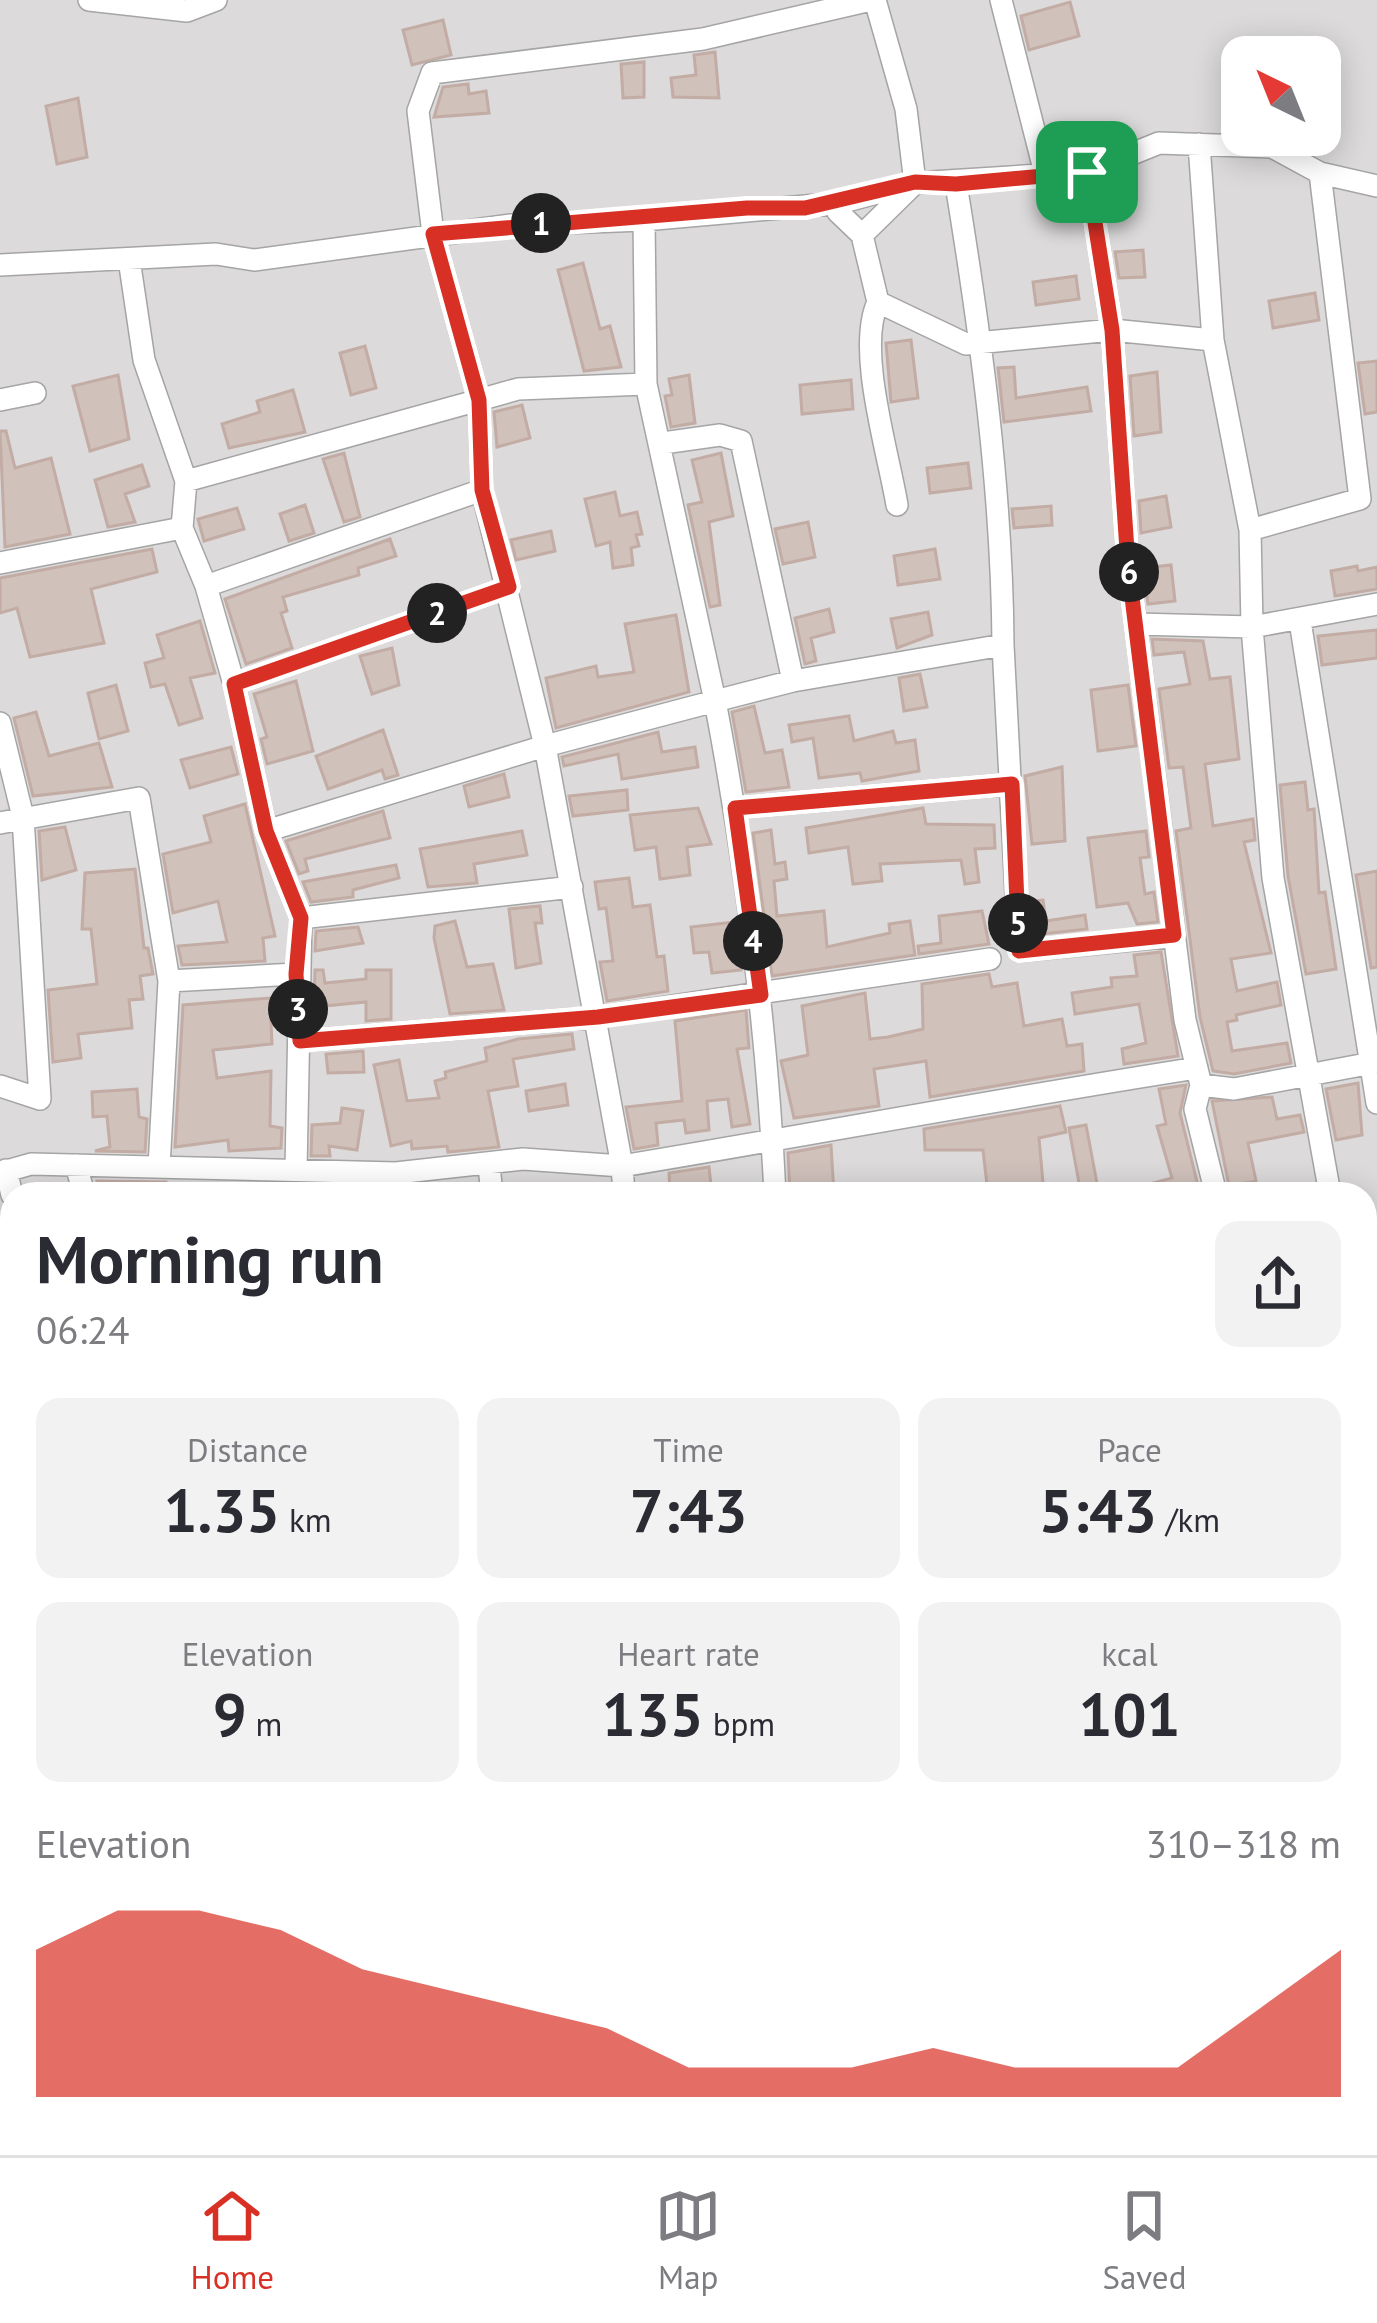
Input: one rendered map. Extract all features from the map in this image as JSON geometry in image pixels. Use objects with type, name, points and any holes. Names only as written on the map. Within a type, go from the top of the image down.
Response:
[{"type":"street","points":[[89,0],[187,11],[216,0]]},
{"type":"street","points":[[623,1182],[598,1017],[545,746],[482,490],[479,400],[433,234],[418,111],[432,73],[704,39],[873,0],[906,109],[915,182]]},
{"type":"street","points":[[1001,0],[1046,177]]},
{"type":"street","points":[[0,265],[69,257],[217,254],[254,260],[433,234],[839,203],[915,182],[956,184],[1087,172],[1159,143],[1271,147],[1320,172],[1377,186]]},
{"type":"street","points":[[1199,144],[1213,340],[1250,530],[1252,627],[1273,878],[1328,1182]]},
{"type":"street","points":[[1087,172],[1112,330],[1137,624],[1174,935],[1199,1077],[1195,1109],[1213,1182]]},
{"type":"street","points":[[1250,530],[1360,499],[1320,172]]},
{"type":"street","points":[[862,235],[915,182]]},
{"type":"street","points":[[956,184],[982,343],[1002,569],[1019,951],[1174,935]]},
{"type":"street","points":[[839,203],[838,212],[862,235],[878,302],[868,322],[897,505]]},
{"type":"street","points":[[644,220],[646,384],[663,442],[735,808],[761,995],[774,1182]]},
{"type":"street","points":[[129,259],[144,360],[186,481],[182,528],[206,586],[234,684],[266,831],[301,918],[296,974],[300,1041],[296,1170]]},
{"type":"street","points":[[878,302],[966,344],[1112,330],[1213,340]]},
{"type":"street","points":[[186,481],[518,389],[646,384]]},
{"type":"street","points":[[0,400],[35,393]]},
{"type":"street","points":[[663,442],[720,435],[741,441],[793,681]]},
{"type":"street","points":[[206,586],[482,490]]},
{"type":"street","points":[[0,562],[182,528]]},
{"type":"street","points":[[234,684],[509,587]]},
{"type":"street","points":[[1137,624],[1252,627],[1377,604]]},
{"type":"street","points":[[1300,621],[1377,1103]]},
{"type":"street","points":[[266,831],[545,746],[793,681],[1003,645]]},
{"type":"street","points":[[0,723],[40,1099],[0,1086]]},
{"type":"street","points":[[735,808],[1012,784]]},
{"type":"street","points":[[11,820],[139,798],[169,981],[159,1166]]},
{"type":"street","points":[[301,918],[572,887]]},
{"type":"street","points":[[300,1041],[598,1017],[990,959]]},
{"type":"street","points":[[169,981],[296,974]]},
{"type":"street","points":[[406,1182],[523,1159],[622,1166],[1199,1077],[1234,1089],[1374,1062]]},
{"type":"street","points":[[3,1172],[31,1163],[159,1166],[296,1170],[382,1182]]},
{"type":"street","points":[[76,1165],[81,1182]]},
{"type":"street","points":[[489,1166],[491,1182]]},
{"type":"street","points":[[249,1169],[252,1182]]},
{"type":"shaded area","points":[[0,0],[1377,0],[1377,1182],[0,1182]]},
{"type":"building","points":[[1070,2],[1079,36],[1029,50],[1021,16]]},
{"type":"building","points":[[443,20],[451,55],[412,65],[403,30]]},
{"type":"building","points":[[715,52],[719,98],[673,97],[671,78],[696,75],[694,55]]},
{"type":"building","points":[[644,62],[644,97],[623,98],[621,64]]},
{"type":"building","points":[[468,84],[469,94],[486,91],[489,113],[434,117],[443,87]]},
{"type":"building","points":[[78,98],[87,157],[57,164],[46,106]]},
{"type":"building","points":[[1143,250],[1145,277],[1119,278],[1115,252]]},
{"type":"building","points":[[583,263],[600,329],[610,326],[621,367],[584,371],[558,270]]},
{"type":"building","points":[[1076,276],[1079,299],[1036,305],[1033,282]]},
{"type":"building","points":[[1315,293],[1319,320],[1273,328],[1269,301]]},
{"type":"building","points":[[911,340],[918,398],[891,402],[886,343]]},
{"type":"building","points":[[365,346],[376,388],[351,395],[340,353]]},
{"type":"building","points":[[1377,361],[1377,412],[1365,414],[1358,363]]},
{"type":"building","points":[[1014,367],[1016,398],[1087,387],[1091,411],[1004,422],[998,368]]},
{"type":"building","points":[[1157,372],[1161,432],[1134,436],[1130,376]]},
{"type":"building","points":[[118,375],[129,439],[90,451],[73,386]]},
{"type":"building","points":[[689,375],[695,423],[671,427],[665,396],[672,395],[669,379]]},
{"type":"building","points":[[851,380],[853,409],[802,414],[800,385]]},
{"type":"building","points":[[293,390],[305,432],[229,448],[222,424],[260,412],[257,401]]},
{"type":"building","points":[[522,405],[530,438],[497,447],[494,412]]},
{"type":"building","points":[[0,431],[6,431],[15,468],[51,458],[70,534],[5,547]]},
{"type":"building","points":[[344,453],[360,517],[344,522],[323,459]]},
{"type":"building","points":[[721,453],[733,516],[709,522],[720,605],[710,607],[688,505],[702,502],[692,460]]},
{"type":"building","points":[[968,463],[971,488],[930,493],[927,468]]},
{"type":"building","points":[[142,465],[149,486],[125,494],[135,522],[108,527],[95,480]]},
{"type":"building","points":[[615,492],[620,516],[637,512],[642,534],[636,535],[639,546],[631,548],[633,565],[613,568],[610,542],[596,546],[585,499]]},
{"type":"building","points":[[1166,496],[1171,527],[1141,533],[1139,501]]},
{"type":"building","points":[[305,505],[314,533],[289,541],[280,514]]},
{"type":"building","points":[[1051,506],[1052,525],[1014,528],[1012,509]]},
{"type":"building","points":[[237,508],[244,529],[204,541],[198,519]]},
{"type":"building","points":[[808,522],[815,557],[783,564],[775,529]]},
{"type":"building","points":[[551,531],[555,551],[516,560],[511,540]]},
{"type":"building","points":[[390,539],[396,556],[358,568],[359,575],[283,597],[287,611],[281,613],[292,648],[246,664],[225,599]]},
{"type":"building","points":[[152,549],[157,572],[91,589],[104,643],[30,657],[17,608],[0,613],[0,578]]},
{"type":"building","points":[[935,549],[940,579],[898,585],[894,556]]},
{"type":"building","points":[[1171,565],[1175,601],[1148,604],[1143,568]]},
{"type":"building","points":[[1357,566],[1358,571],[1377,567],[1377,589],[1335,596],[1331,571]]},
{"type":"building","points":[[829,609],[834,632],[811,638],[816,661],[805,664],[795,618]]},
{"type":"building","points":[[928,612],[932,635],[897,648],[891,619]]},
{"type":"building","points":[[676,615],[689,692],[556,728],[546,678],[596,666],[598,677],[634,672],[625,624]]},
{"type":"building","points":[[200,621],[215,673],[190,678],[202,718],[179,725],[165,684],[151,687],[145,663],[164,658],[157,635]]},
{"type":"building","points":[[1377,630],[1377,658],[1322,665],[1318,636]]},
{"type":"building","points":[[1152,639],[1203,641],[1210,679],[1230,677],[1239,759],[1205,764],[1213,826],[1253,819],[1255,840],[1244,842],[1271,953],[1231,959],[1237,991],[1277,982],[1281,1005],[1236,1015],[1237,1020],[1227,1022],[1232,1051],[1287,1043],[1291,1063],[1234,1074],[1213,1071],[1200,1017],[1176,831],[1191,828],[1183,767],[1169,768],[1159,689],[1190,684],[1184,652],[1154,655]]},
{"type":"building","points":[[392,648],[399,685],[372,694],[360,656]]},
{"type":"building","points":[[920,674],[927,707],[904,711],[899,678]]},
{"type":"building","points":[[296,681],[313,751],[267,764],[261,739],[267,737],[254,694]]},
{"type":"building","points":[[116,685],[128,731],[99,739],[88,693]]},
{"type":"building","points":[[1128,685],[1136,746],[1098,751],[1091,690]]},
{"type":"building","points":[[754,706],[765,753],[782,750],[789,787],[746,792],[732,712]]},
{"type":"building","points":[[36,712],[49,756],[99,743],[112,787],[33,796],[14,718]]},
{"type":"building","points":[[849,716],[854,741],[893,731],[896,743],[915,740],[919,771],[862,781],[860,773],[819,778],[813,738],[792,742],[789,725]]},
{"type":"building","points":[[383,730],[398,775],[385,779],[382,770],[328,789],[316,756]]},
{"type":"building","points":[[658,732],[662,752],[695,747],[698,767],[622,779],[618,754],[564,766],[562,757]]},
{"type":"building","points":[[231,747],[238,774],[190,788],[181,760]]},
{"type":"building","points":[[1062,767],[1065,841],[1032,844],[1025,776]]},
{"type":"building","points":[[504,774],[509,797],[469,807],[464,786]]},
{"type":"building","points":[[1305,782],[1308,810],[1314,809],[1319,893],[1325,892],[1336,969],[1306,974],[1288,876],[1280,785]]},
{"type":"building","points":[[627,790],[628,810],[573,816],[569,796]]},
{"type":"building","points":[[245,804],[275,936],[263,938],[265,961],[182,965],[178,946],[227,942],[218,901],[173,913],[163,854],[211,842],[204,816]]},
{"type":"building","points":[[698,808],[711,844],[687,847],[690,875],[660,879],[656,847],[635,850],[630,815]]},
{"type":"building","points":[[923,808],[926,824],[994,825],[995,848],[975,849],[979,882],[965,884],[961,860],[880,864],[882,881],[853,884],[848,847],[809,853],[806,828]]},
{"type":"building","points":[[383,811],[390,838],[305,859],[308,871],[299,874],[286,841]]},
{"type":"building","points":[[65,827],[76,870],[42,880],[39,831]]},
{"type":"building","points":[[771,830],[775,864],[785,862],[787,879],[774,881],[777,916],[824,911],[827,947],[890,933],[889,924],[910,921],[915,955],[772,976],[753,833]]},
{"type":"building","points":[[522,831],[527,855],[474,864],[477,883],[428,887],[420,849]]},
{"type":"building","points":[[1146,831],[1149,857],[1140,858],[1145,894],[1154,892],[1158,922],[1137,924],[1128,903],[1097,907],[1088,838]]},
{"type":"building","points":[[396,865],[399,878],[353,890],[353,897],[311,902],[303,882]]},
{"type":"building","points":[[135,869],[144,948],[148,948],[153,974],[140,976],[143,999],[129,1000],[132,1028],[78,1034],[81,1058],[53,1062],[48,990],[97,984],[91,929],[82,929],[85,873]]},
{"type":"building","points":[[1377,871],[1377,967],[1371,968],[1356,875]]},
{"type":"building","points":[[629,878],[633,907],[650,905],[657,957],[664,956],[668,991],[607,1001],[600,962],[613,961],[606,908],[599,909],[595,882]]},
{"type":"building","points":[[1043,900],[1046,921],[1085,915],[1087,929],[1033,935],[1031,901]]},
{"type":"building","points":[[540,906],[542,923],[535,923],[541,963],[516,968],[509,909]]},
{"type":"building","points":[[982,911],[989,944],[919,954],[918,946],[941,943],[939,916]]},
{"type":"building","points":[[455,921],[467,967],[493,964],[504,1010],[450,1014],[434,938],[435,926]]},
{"type":"building","points":[[735,922],[741,970],[712,973],[709,952],[694,953],[691,927]]},
{"type":"building","points":[[358,927],[363,943],[315,951],[316,931]]},
{"type":"building","points":[[1161,952],[1178,1056],[1124,1064],[1122,1049],[1146,1043],[1139,1004],[1075,1014],[1072,993],[1112,987],[1111,978],[1137,976],[1134,955]]},
{"type":"building","points":[[315,970],[323,970],[325,983],[366,979],[366,970],[391,970],[391,1019],[366,1021],[366,1002],[314,1007]]},
{"type":"building","points":[[989,974],[992,987],[1017,983],[1024,1026],[1062,1019],[1067,1046],[1082,1044],[1084,1071],[930,1097],[926,1061],[874,1069],[879,1106],[794,1118],[781,1061],[808,1055],[802,1006],[865,993],[870,1039],[888,1037],[923,1029],[922,984]]},
{"type":"building","points":[[270,998],[272,1044],[213,1050],[217,1078],[271,1071],[270,1126],[282,1128],[281,1148],[229,1151],[228,1140],[175,1147],[183,1005]]},
{"type":"building","points":[[746,1010],[749,1048],[737,1049],[750,1124],[732,1127],[728,1099],[707,1101],[709,1130],[686,1133],[684,1120],[656,1123],[658,1145],[634,1149],[626,1107],[682,1101],[675,1021]]},
{"type":"building","points":[[572,1034],[574,1049],[513,1059],[518,1086],[488,1091],[499,1147],[448,1152],[447,1146],[412,1149],[411,1141],[391,1146],[374,1065],[399,1060],[407,1101],[439,1098],[435,1081],[446,1078],[445,1072],[487,1061],[485,1048],[518,1039]]},
{"type":"building","points":[[363,1051],[364,1072],[328,1073],[326,1054]]},
{"type":"building","points":[[1358,1083],[1362,1135],[1336,1140],[1326,1089]]},
{"type":"building","points":[[565,1084],[568,1105],[529,1111],[526,1091]]},
{"type":"building","points":[[1186,1085],[1180,1113],[1197,1182],[1157,1182],[1172,1178],[1157,1126],[1166,1124],[1159,1089]]},
{"type":"building","points":[[137,1089],[139,1117],[147,1119],[145,1152],[95,1151],[110,1147],[107,1116],[93,1117],[92,1092]]},
{"type":"building","points":[[1272,1097],[1277,1119],[1300,1115],[1304,1132],[1248,1143],[1256,1181],[1228,1182],[1212,1101]]},
{"type":"building","points":[[1060,1106],[1066,1132],[1039,1138],[1043,1182],[987,1182],[983,1150],[925,1150],[924,1129]]},
{"type":"building","points":[[342,1108],[363,1111],[357,1150],[329,1146],[330,1156],[311,1156],[312,1125],[340,1123]]},
{"type":"building","points":[[1086,1125],[1097,1182],[1079,1182],[1069,1128]]},
{"type":"building","points":[[831,1145],[833,1182],[789,1182],[788,1153]]},
{"type":"building","points":[[709,1167],[711,1182],[669,1182],[669,1173]]},
{"type":"route","points":[[1087,172],[1112,330],[1128,565],[1174,935],[1019,951],[1012,784],[735,808],[761,995],[598,1017],[300,1041],[296,974],[301,918],[266,831],[234,684],[509,587],[482,490],[479,400],[450,311],[433,234],[511,224],[805,208],[915,182],[956,184],[1087,172]]}]
